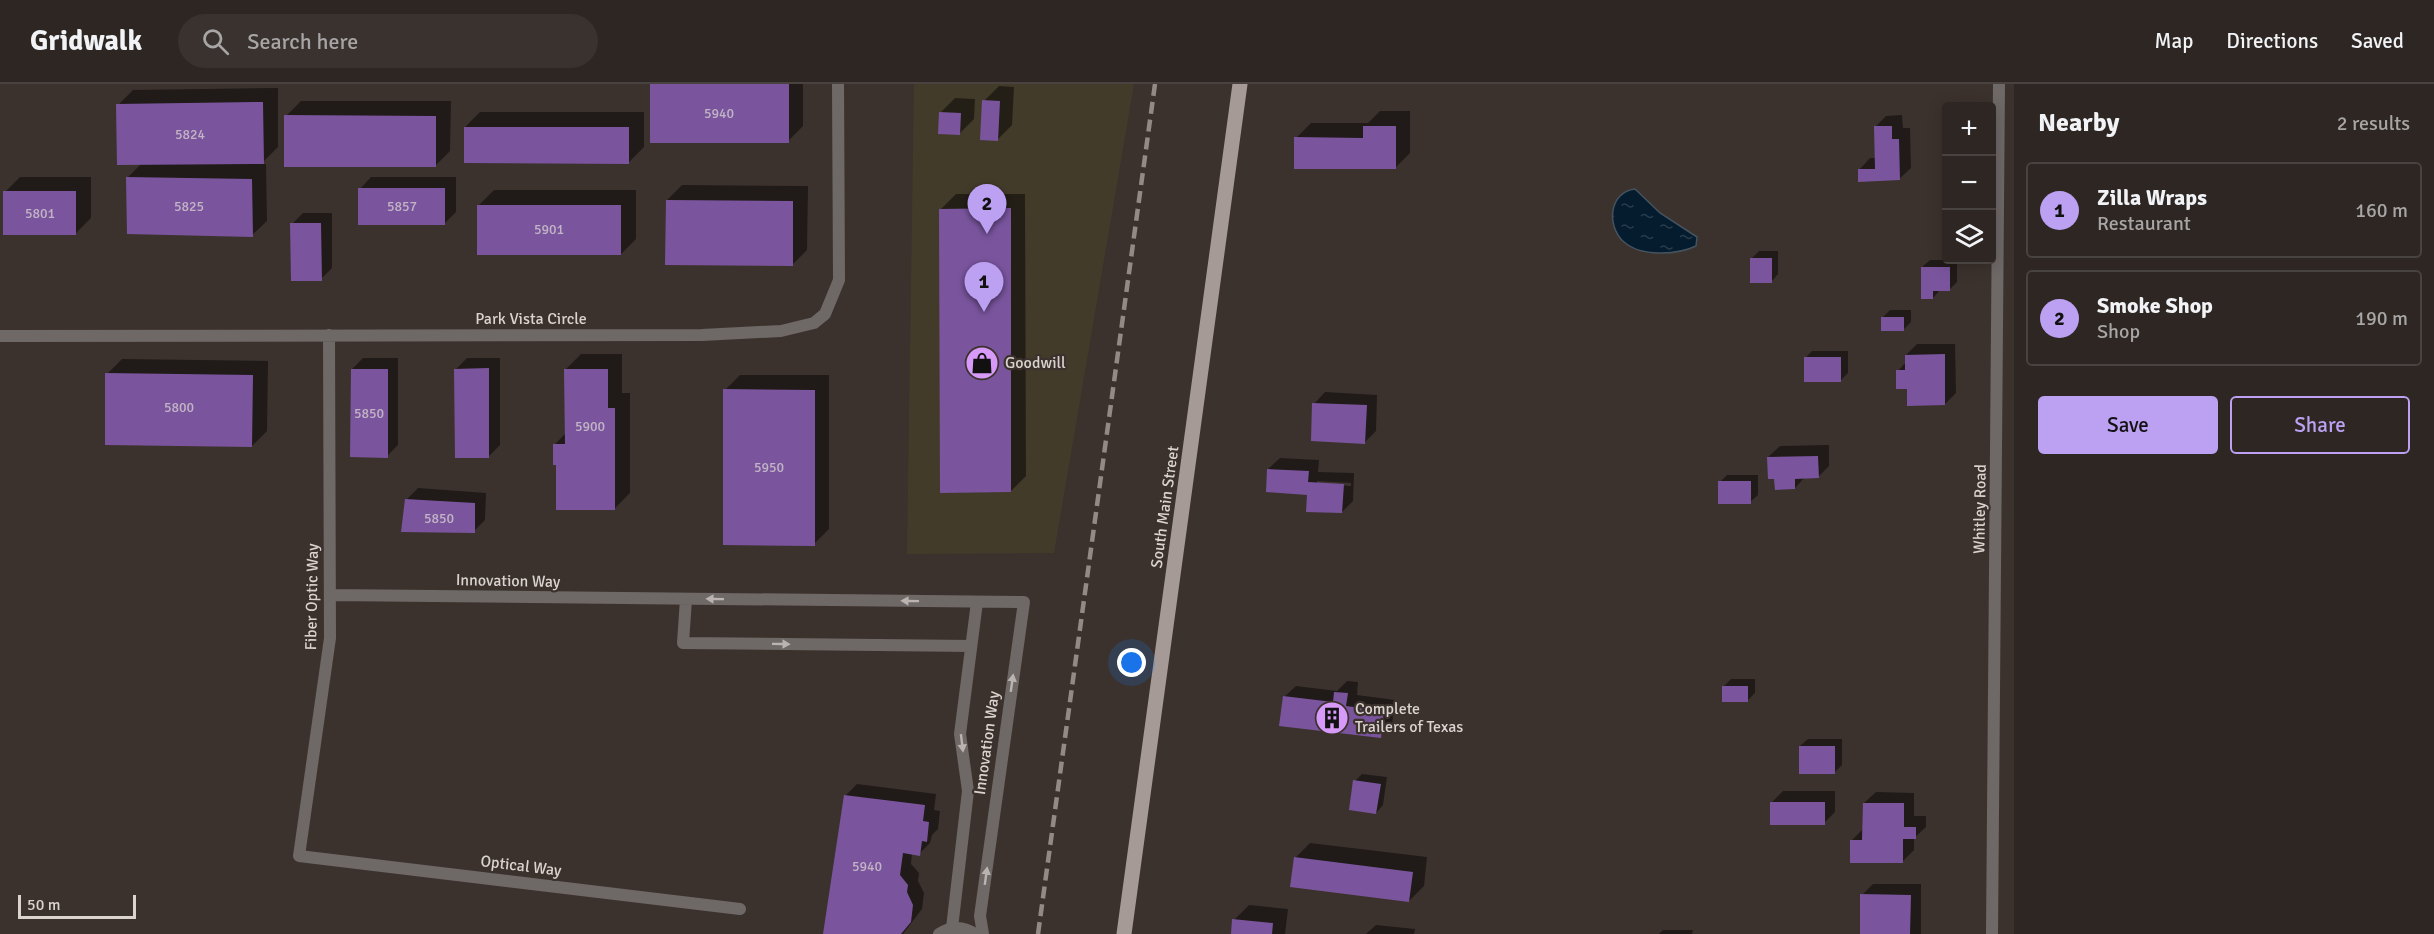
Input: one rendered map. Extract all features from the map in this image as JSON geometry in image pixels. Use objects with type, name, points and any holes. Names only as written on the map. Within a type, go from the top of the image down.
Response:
[{"type":"main road","name":"South Main Street","points":[[1124,934],[1240,84]]},
{"type":"street","name":"Park Vista Circle","points":[[0,336],[702,335],[781,332],[814,323],[825,314],[839,280],[838,84]]},
{"type":"street","name":"Whitley Road","points":[[1992,934],[1999,84]]},
{"type":"street","name":"Fiber Optic Way","points":[[299,856],[330,638],[329,335]]},
{"type":"street","name":"Innovation Way","points":[[330,595],[1023,602],[980,916],[983,934]]},
{"type":"street","points":[[686,599],[683,643],[971,646]]},
{"type":"street","name":"Innovation Way","points":[[952,928],[968,791],[960,734],[977,602]]},
{"type":"street","name":"Optical Way","points":[[299,856],[740,909]]},
{"type":"street","points":[[939,934],[952,928],[960,928],[975,934]]},
{"type":"shaded area","points":[[914,84],[1134,84],[1054,553],[907,554]]},
{"type":"water","points":[[1635,189],[1660,213],[1697,237],[1696,246],[1669,253],[1659,253],[1640,250],[1624,242],[1614,227],[1613,211],[1620,196],[1626,191]]},
{"type":"building","points":[[650,84],[789,84],[789,143],[650,143]]},
{"type":"building","points":[[982,100],[1000,101],[998,141],[980,140]]},
{"type":"building","points":[[263,102],[264,164],[117,165],[116,104]]},
{"type":"building","points":[[939,112],[961,113],[960,135],[938,134]]},
{"type":"building","points":[[284,115],[436,116],[436,167],[284,167]]},
{"type":"building","points":[[1363,126],[1396,126],[1396,169],[1294,169],[1294,137],[1363,138]]},
{"type":"building","points":[[1874,126],[1892,126],[1892,139],[1899,139],[1900,180],[1858,182],[1858,169],[1875,169]]},
{"type":"building","points":[[464,127],[629,127],[629,164],[464,163]]},
{"type":"building","points":[[126,177],[252,179],[253,237],[127,234]]},
{"type":"building","points":[[358,188],[445,188],[445,225],[358,225]]},
{"type":"building","points":[[3,191],[76,191],[76,235],[3,235]]},
{"type":"building","points":[[666,200],[793,201],[793,266],[665,265]]},
{"type":"building","points":[[477,205],[621,205],[621,255],[477,255]]},
{"type":"building","points":[[1011,208],[1011,492],[940,493],[939,209]]},
{"type":"building","points":[[290,223],[321,223],[322,281],[291,281]]},
{"type":"building","points":[[1750,258],[1772,258],[1772,283],[1750,283]]},
{"type":"building","points":[[1921,267],[1950,267],[1950,291],[1933,291],[1933,299],[1921,299]]},
{"type":"building","points":[[1881,317],[1904,317],[1904,331],[1881,331]]},
{"type":"building","points":[[1945,354],[1945,405],[1907,406],[1907,389],[1896,389],[1896,370],[1905,370],[1905,355]]},
{"type":"building","points":[[1804,357],[1841,357],[1841,382],[1804,382]]},
{"type":"building","points":[[489,368],[489,458],[455,458],[454,369]]},
{"type":"building","points":[[351,369],[388,369],[388,458],[350,457]]},
{"type":"building","points":[[564,369],[608,369],[608,408],[615,408],[615,510],[556,510],[556,465],[553,465],[553,444],[565,444]]},
{"type":"building","points":[[105,373],[253,375],[252,447],[105,445]]},
{"type":"building","points":[[723,389],[815,390],[815,546],[723,545]]},
{"type":"building","points":[[1312,403],[1367,405],[1365,444],[1311,441]]},
{"type":"building","points":[[1818,456],[1819,478],[1795,479],[1795,489],[1775,490],[1774,479],[1768,479],[1767,457]]},
{"type":"building","points":[[1267,469],[1309,471],[1308,482],[1344,484],[1342,513],[1306,512],[1307,495],[1266,492]]},
{"type":"building","points":[[1718,481],[1751,481],[1751,504],[1718,504]]},
{"type":"building","points":[[405,499],[475,503],[475,533],[401,532]]},
{"type":"building","points":[[1722,686],[1748,686],[1748,702],[1722,702]]},
{"type":"building","name":"Complete Trailers of Texas","points":[[1334,692],[1348,693],[1346,706],[1384,711],[1381,738],[1279,726],[1283,696],[1333,702]]},
{"type":"building","points":[[1799,746],[1835,746],[1835,774],[1799,774]]},
{"type":"building","points":[[1353,780],[1381,784],[1376,814],[1349,810]]},
{"type":"building","points":[[844,795],[925,805],[923,821],[929,822],[927,842],[922,841],[920,856],[903,853],[900,875],[908,885],[907,892],[913,905],[911,922],[901,934],[823,934]]},
{"type":"building","points":[[1770,802],[1825,802],[1825,825],[1770,825]]},
{"type":"building","points":[[1863,803],[1904,803],[1904,827],[1916,827],[1916,839],[1903,839],[1903,863],[1850,863],[1850,840],[1862,840]]},
{"type":"building","points":[[1294,857],[1413,872],[1409,902],[1290,887]]},
{"type":"building","points":[[1860,894],[1911,895],[1910,934],[1860,934]]},
{"type":"building","points":[[1232,919],[1273,923],[1272,934],[1231,934]]},
{"type":"railway","points":[[1038,934],[1155,84]]},
{"type":"place","name":"Smoke Shop","points":[[987,234]]},
{"type":"place","name":"Zilla Wraps","points":[[984,312]]},
{"type":"place","name":"Goodwill","points":[[982,363]]},
{"type":"place","name":"Complete Trailers of Texas","points":[[1332,718]]}]
